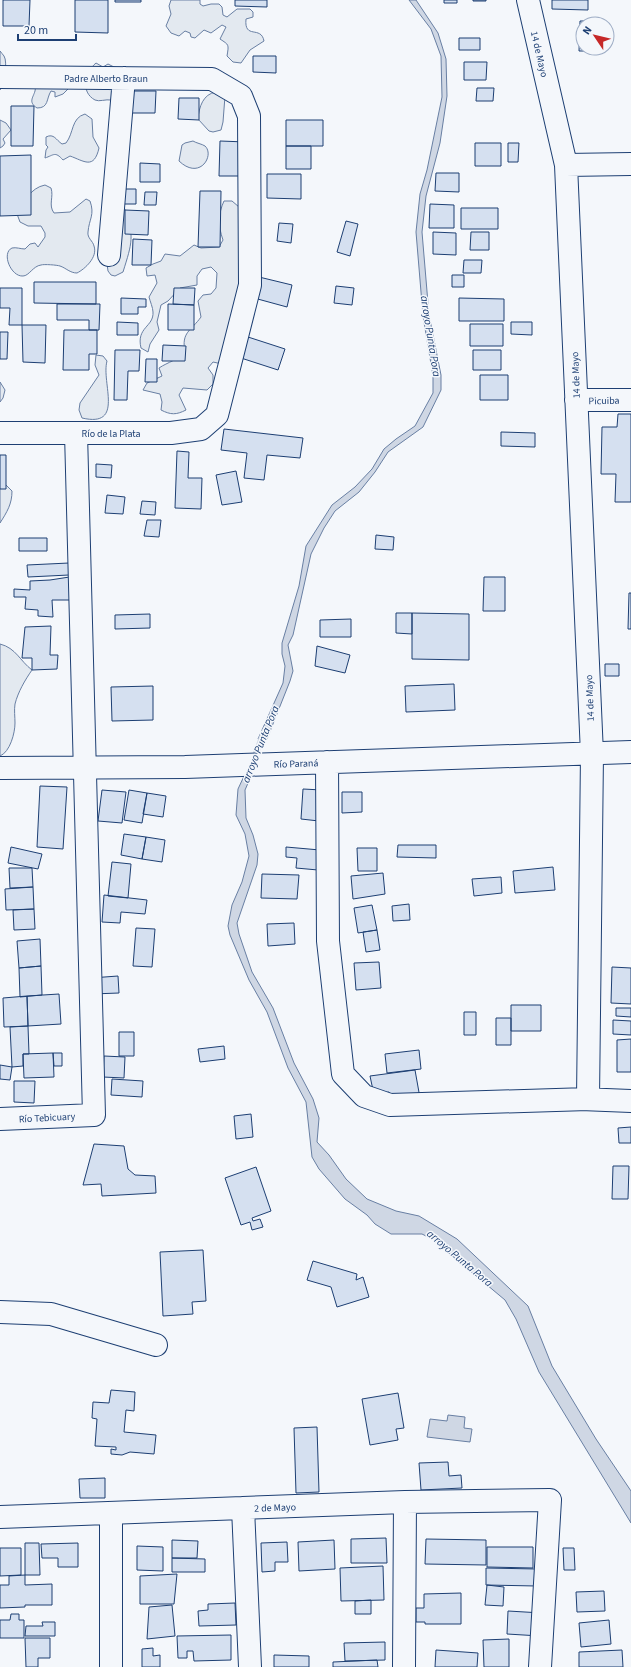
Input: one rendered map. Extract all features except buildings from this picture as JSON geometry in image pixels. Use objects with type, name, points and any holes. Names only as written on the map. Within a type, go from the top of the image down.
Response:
[{"type":"street","name":"14 de Mayo","points":[[528,0],[566,165],[592,754],[588,1098],[581,1099]]},
{"type":"street","name":"Padre Alberto Braun","points":[[0,78],[212,79],[240,96],[248,116],[250,285],[217,415]]},
{"type":"street","points":[[109,255],[124,78]]},
{"type":"street","points":[[566,165],[631,164]]},
{"type":"street","name":"Picuiba","points":[[576,400],[631,400]]},
{"type":"street","name":"Río de la Plata","points":[[0,433],[171,433],[201,429],[217,415]]},
{"type":"street","points":[[76,433],[85,767]]},
{"type":"street","name":"Río Paraná","points":[[0,768],[184,767],[631,752]]},
{"type":"street","points":[[327,762],[328,941],[343,1074],[364,1096],[390,1105],[581,1099],[631,1101]]},
{"type":"street","name":"Río Tebicuary","points":[[0,1120],[94,1115],[85,767]]},
{"type":"street","points":[[0,1312],[51,1314],[156,1345]]},
{"type":"street","name":"2 de Mayo","points":[[0,1517],[405,1502],[550,1500],[540,1667]]},
{"type":"street","points":[[404,1667],[405,1502]]},
{"type":"street","points":[[243,1508],[250,1667]]},
{"type":"street","points":[[111,1513],[111,1667]]},
{"type":"shaded area","points":[[171,0],[200,0],[200,4],[203,6],[219,4],[222,7],[223,15],[227,17],[237,9],[250,9],[253,12],[253,17],[246,19],[246,25],[250,31],[260,34],[264,41],[250,50],[241,63],[233,62],[227,56],[228,45],[220,39],[226,27],[222,25],[211,33],[204,30],[195,38],[191,37],[190,33],[185,31],[179,36],[171,33],[166,26],[171,14],[169,6]]},
{"type":"shaded area","points":[[0,51],[4,56],[6,68],[0,90]]},
{"type":"shaded area","points":[[96,63],[103,67],[108,64],[116,68],[111,100],[95,100],[87,92],[87,77],[89,71]]},
{"type":"shaded area","points":[[35,81],[69,88],[63,94],[55,97],[55,92],[51,91],[45,105],[41,108],[37,108],[32,102],[35,90]]},
{"type":"shaded area","points":[[216,92],[225,96],[221,130],[213,132],[209,131],[198,119],[202,102],[208,95]]},
{"type":"shaded area","points":[[85,114],[92,119],[93,137],[99,148],[94,159],[91,162],[88,162],[70,156],[63,160],[58,155],[54,154],[45,158],[48,147],[46,145],[46,137],[53,136],[62,144],[66,143],[75,122],[80,116]]},
{"type":"shaded area","points":[[0,120],[6,123],[11,130],[3,139],[5,143],[0,148]]},
{"type":"shaded area","points":[[193,141],[205,146],[208,150],[208,155],[204,164],[193,168],[179,161],[182,145]]},
{"type":"shaded area","points":[[45,185],[51,188],[51,207],[54,213],[70,212],[86,199],[90,201],[92,214],[88,234],[94,246],[94,254],[87,266],[77,273],[60,266],[45,265],[36,267],[25,276],[19,275],[11,269],[7,259],[9,251],[12,248],[25,249],[30,244],[35,243],[38,247],[45,237],[45,233],[41,226],[28,226],[20,222],[17,214],[31,192]]},
{"type":"shaded area","points":[[224,201],[232,201],[239,207],[239,280],[243,287],[222,364],[213,362],[208,368],[213,375],[213,384],[207,390],[183,388],[179,395],[186,410],[176,414],[168,413],[161,410],[162,402],[160,394],[143,390],[147,383],[162,376],[159,368],[176,359],[185,352],[184,340],[188,332],[201,317],[198,301],[203,295],[211,294],[216,288],[217,273],[211,267],[202,269],[197,276],[197,285],[180,288],[168,301],[161,305],[157,322],[159,330],[150,344],[148,352],[141,348],[140,341],[143,331],[153,317],[153,310],[149,297],[157,283],[155,275],[147,276],[146,268],[161,261],[165,254],[180,256],[194,245],[201,248],[219,247],[223,240],[219,220]]},
{"type":"shaded area","points":[[124,207],[130,225],[131,240],[123,272],[115,276],[111,275],[108,271],[107,264]]},
{"type":"shaded area","points":[[96,355],[103,356],[107,361],[107,410],[103,416],[95,419],[82,418],[79,410],[80,403],[99,375],[95,365]]},
{"type":"shaded area","points":[[0,382],[5,390],[3,398],[0,402]]},
{"type":"shaded area","points":[[0,485],[6,485],[12,491],[9,508],[0,523]]},
{"type":"shaded area","points":[[0,644],[10,648],[32,670],[22,686],[15,704],[15,727],[13,737],[7,751],[0,756]]},
{"type":"water","points":[[409,0],[416,0],[438,33],[446,59],[447,96],[440,143],[426,196],[422,232],[429,315],[441,375],[441,390],[423,427],[388,452],[375,472],[359,492],[335,511],[324,528],[311,554],[293,635],[288,645],[293,671],[290,681],[267,739],[258,739],[283,683],[285,666],[282,654],[282,643],[299,586],[306,546],[332,505],[355,487],[372,469],[384,449],[415,426],[433,393],[433,376],[423,316],[416,232],[420,194],[427,170],[442,97],[441,56],[431,29]]},
{"type":"water","points":[[245,774],[252,774],[245,790],[246,818],[253,835],[258,854],[257,865],[237,923],[239,934],[252,972],[273,1008],[294,1063],[313,1099],[319,1118],[317,1142],[329,1155],[346,1179],[367,1199],[396,1211],[419,1216],[457,1239],[528,1306],[552,1366],[596,1439],[631,1491],[631,1523],[539,1372],[516,1319],[505,1300],[432,1239],[422,1234],[391,1234],[375,1224],[367,1215],[345,1199],[319,1169],[312,1157],[306,1102],[288,1068],[267,1012],[249,980],[230,935],[228,926],[232,905],[242,882],[249,856],[245,834],[236,815],[238,789]]},
{"type":"water","points":[[448,1415],[465,1417],[464,1428],[472,1429],[470,1442],[427,1437],[430,1419],[447,1421]]},
{"type":"waterway","name":"arroyo Punta Pora","points":[[253,761],[264,732]]}]
